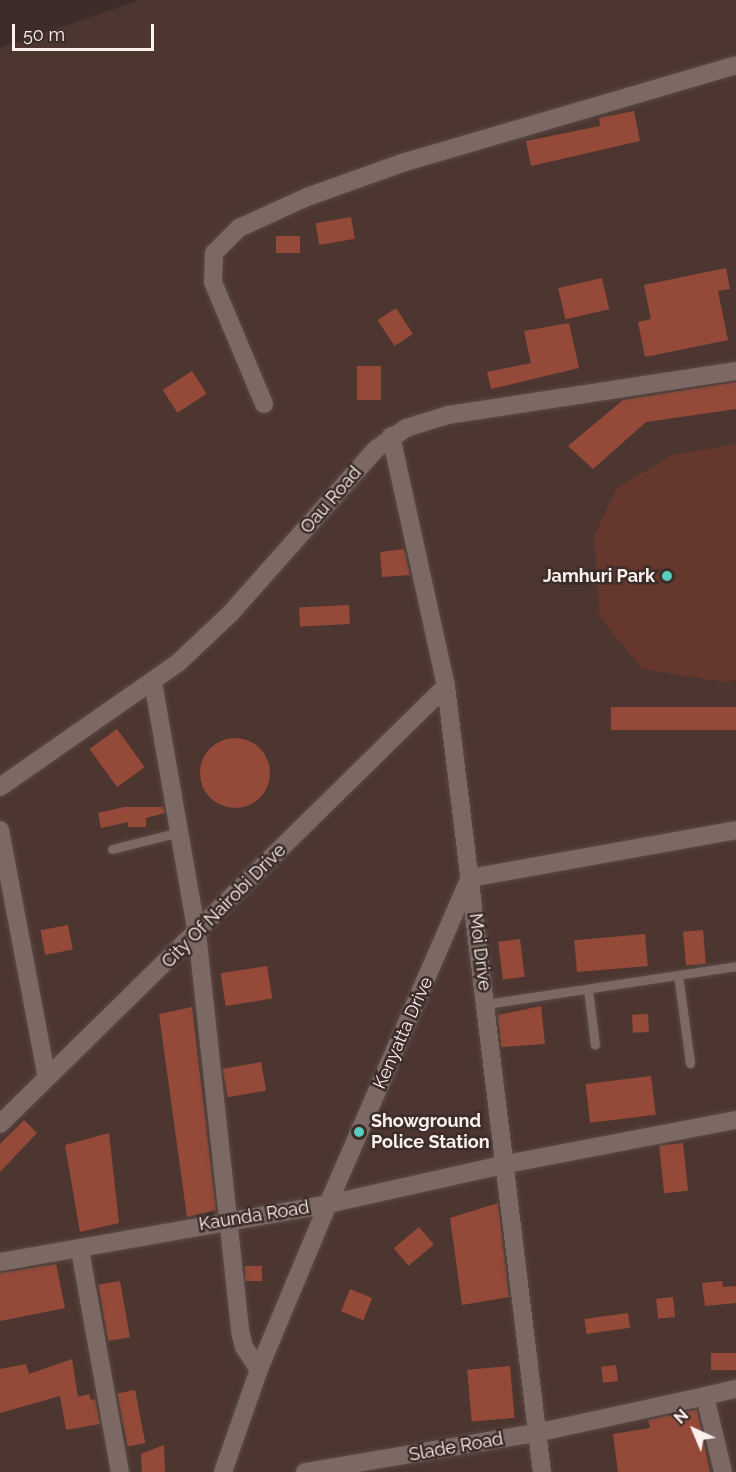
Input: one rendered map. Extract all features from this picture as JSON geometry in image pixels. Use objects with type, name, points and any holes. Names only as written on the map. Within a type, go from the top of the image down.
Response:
[{"type":"street","points":[[264,404],[213,282],[214,253],[238,228],[307,197],[405,162],[736,65]]},
{"type":"street","name":"Oau Road","points":[[0,787],[153,682],[230,614],[364,462],[391,436],[419,423],[448,415],[736,371]]},
{"type":"street","name":"Moi Drive","points":[[391,436],[446,686],[507,1164],[542,1472]]},
{"type":"street","points":[[153,682],[197,933],[241,1335],[249,1356],[260,1369]]},
{"type":"street","name":"City Of Nairobi Drive","points":[[0,1124],[446,686]]},
{"type":"street","points":[[0,830],[47,1078]]},
{"type":"street","points":[[470,878],[736,830]]},
{"type":"street","name":"Kenyatta Drive","points":[[223,1472],[260,1369],[328,1204],[470,878]]},
{"type":"street","name":"Kaunda Road","points":[[0,1262],[80,1250],[227,1220],[328,1204],[507,1164],[736,1120]]},
{"type":"street","points":[[80,1250],[120,1472]]},
{"type":"street","name":"Slade Road","points":[[305,1472],[536,1433],[736,1389]]},
{"type":"street","points":[[705,1396],[723,1472]]},
{"type":"lane","points":[[112,849],[178,832]]},
{"type":"lane","points":[[486,1004],[736,966]]},
{"type":"lane","points":[[678,975],[690,1063]]},
{"type":"lane","points":[[588,989],[595,1045]]},
{"type":"shaded area","points":[[140,0],[736,0],[736,1472],[0,1472],[0,48]]},
{"type":"shaded area","name":"Jamhuri Park","points":[[736,444],[736,680],[724,682],[642,669],[600,617],[594,536],[617,488],[672,455]]},
{"type":"building","points":[[634,111],[640,141],[531,166],[526,141],[600,126],[599,118]]},
{"type":"building","points":[[351,217],[355,239],[319,245],[316,223]]},
{"type":"building","points":[[276,236],[300,236],[300,253],[276,253]]},
{"type":"building","points":[[726,268],[730,289],[718,291],[728,340],[645,357],[638,322],[651,319],[644,285]]},
{"type":"building","points":[[602,278],[609,309],[565,319],[558,288]]},
{"type":"building","points":[[396,308],[413,334],[394,346],[378,320]]},
{"type":"building","points":[[569,323],[579,368],[491,389],[487,372],[531,363],[524,331]]},
{"type":"building","points":[[357,366],[381,366],[381,400],[357,400]]},
{"type":"building","points":[[192,371],[207,394],[177,413],[163,390]]},
{"type":"building","points":[[736,382],[736,409],[646,422],[593,469],[568,446],[623,400]]},
{"type":"building","points":[[404,549],[410,575],[382,577],[380,552]]},
{"type":"building","points":[[349,605],[350,624],[300,627],[299,608]]},
{"type":"building","points":[[611,707],[736,707],[736,730],[611,730]]},
{"type":"building","points":[[117,729],[145,767],[117,787],[89,749]]},
{"type":"building","points":[[235,738],[254,744],[264,754],[270,773],[264,792],[254,802],[235,808],[216,802],[206,792],[200,773],[206,754],[216,744]]},
{"type":"building","points":[[124,807],[163,807],[165,813],[146,818],[146,827],[128,827],[128,822],[101,828],[98,813]]},
{"type":"building","points":[[68,925],[73,950],[45,955],[41,930]]},
{"type":"building","points":[[703,930],[706,964],[686,966],[683,932]]},
{"type":"building","points":[[645,934],[648,966],[577,972],[574,940]]},
{"type":"building","points":[[520,939],[525,977],[503,979],[498,942]]},
{"type":"building","points":[[267,966],[272,999],[226,1006],[221,973]]},
{"type":"building","points":[[541,1006],[545,1044],[501,1047],[498,1015]]},
{"type":"building","points":[[192,1007],[216,1210],[187,1217],[159,1014]]},
{"type":"building","points":[[648,1014],[649,1032],[633,1033],[632,1015]]},
{"type":"building","points":[[261,1062],[266,1091],[228,1097],[223,1069]]},
{"type":"building","points":[[651,1076],[656,1115],[590,1123],[585,1084]]},
{"type":"building","points":[[24,1120],[37,1133],[0,1172],[0,1144]]},
{"type":"building","points":[[109,1133],[119,1223],[80,1232],[65,1145]]},
{"type":"building","points":[[683,1143],[688,1191],[664,1193],[659,1146]]},
{"type":"building","points":[[498,1203],[509,1297],[462,1305],[450,1218]]},
{"type":"building","points":[[419,1227],[434,1245],[409,1266],[394,1248]]},
{"type":"building","points":[[56,1264],[65,1308],[0,1321],[0,1273]]},
{"type":"building","points":[[245,1266],[262,1266],[262,1281],[245,1281]]},
{"type":"building","points":[[120,1281],[130,1337],[108,1341],[98,1285]]},
{"type":"building","points":[[722,1281],[723,1287],[736,1286],[736,1303],[705,1306],[702,1283]]},
{"type":"building","points":[[350,1289],[372,1298],[363,1320],[341,1311]]},
{"type":"building","points":[[673,1297],[675,1317],[658,1319],[656,1299]]},
{"type":"building","points":[[628,1313],[630,1328],[587,1334],[584,1319]]},
{"type":"building","points":[[711,1353],[736,1353],[736,1370],[711,1370]]},
{"type":"building","points":[[72,1359],[78,1397],[89,1394],[91,1400],[95,1399],[100,1424],[66,1430],[60,1396],[0,1413],[0,1369],[26,1364],[29,1374]]},
{"type":"building","points":[[616,1365],[618,1381],[603,1383],[601,1367]]},
{"type":"building","points":[[510,1366],[515,1418],[472,1422],[467,1370]]},
{"type":"building","points":[[135,1390],[145,1443],[128,1446],[117,1393]]},
{"type":"building","points":[[697,1409],[710,1472],[618,1472],[613,1434],[650,1428],[648,1420]]},
{"type":"building","points":[[164,1445],[165,1472],[142,1472],[141,1454]]},
{"type":"place","name":"Jamhuri Park","points":[[667,576]]},
{"type":"place","name":"Showground Police Station","points":[[359,1132]]}]
